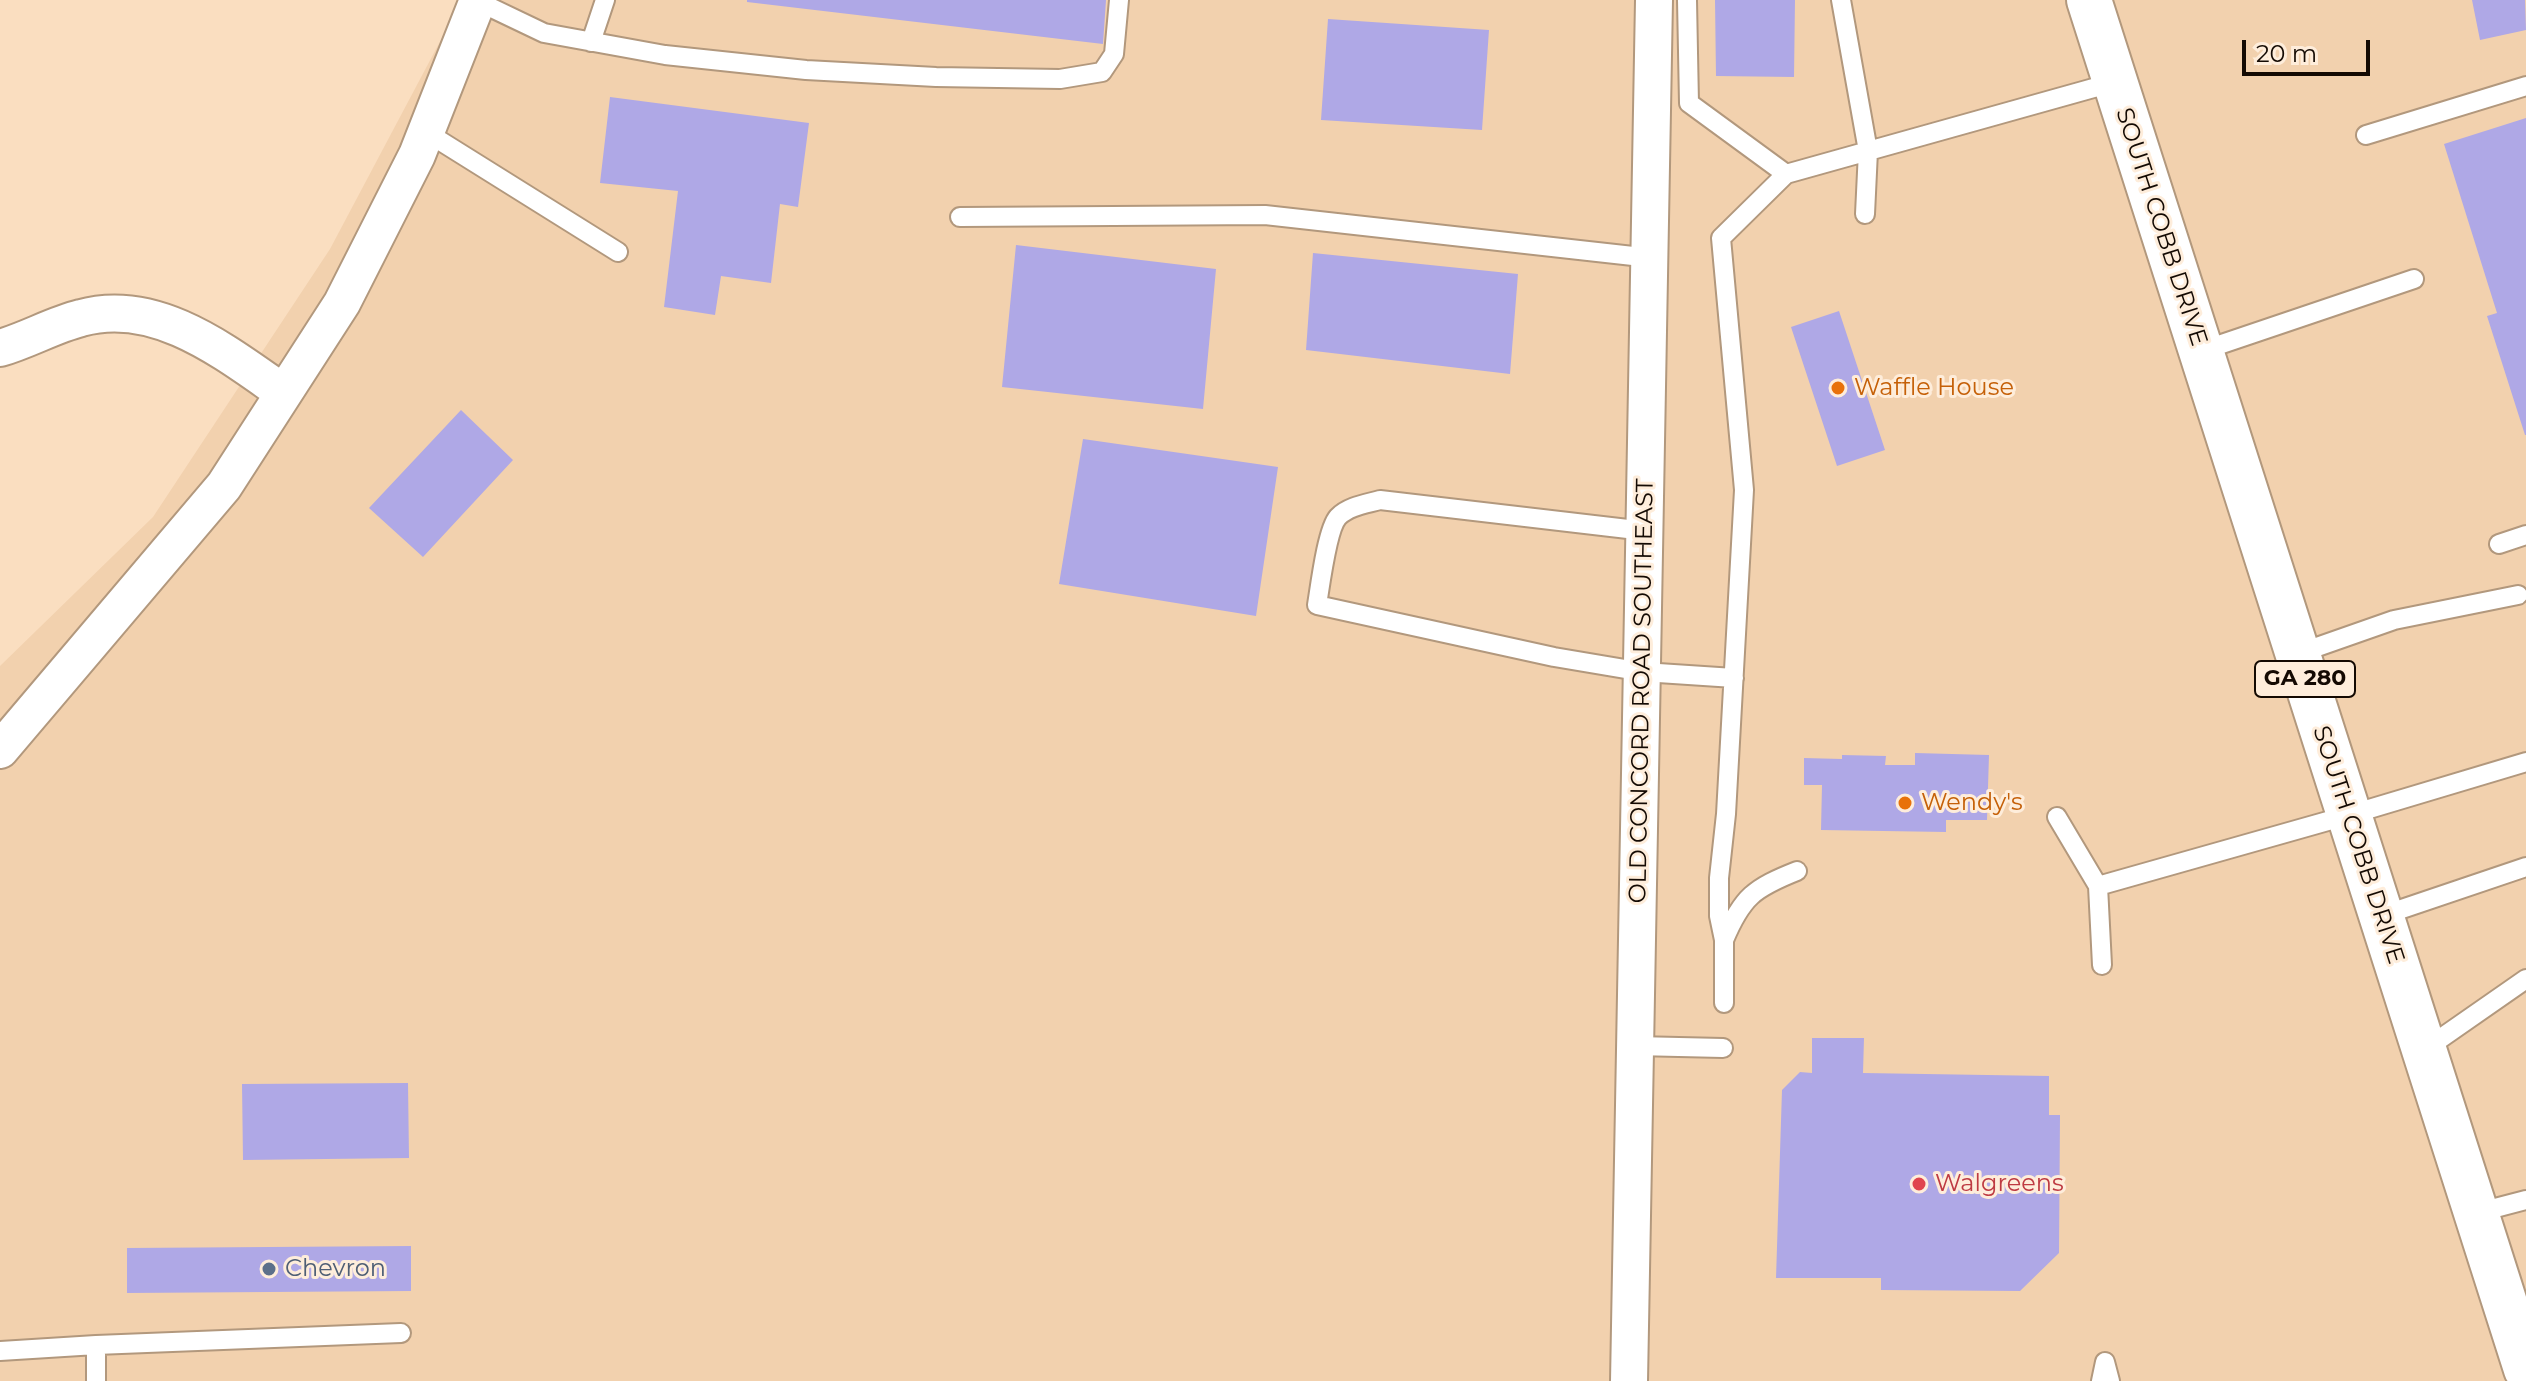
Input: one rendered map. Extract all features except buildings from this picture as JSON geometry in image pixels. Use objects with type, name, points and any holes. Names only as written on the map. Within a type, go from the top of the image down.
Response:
[{"type":"main road","name":"SOUTH COBB DRIVE","points":[[2089,0],[2525,1361]]},
{"type":"street","points":[[0,750],[224,486],[342,303],[426,132],[478,0]]},
{"type":"street","name":"OLD CONCORD ROAD SOUTHEAST","points":[[1629,1381],[1654,0]]},
{"type":"street","points":[[0,348],[84,317],[122,314],[158,321],[192,333],[284,393]]},
{"type":"lane","points":[[478,0],[544,33],[665,55],[806,70],[1060,79],[1102,72],[1114,54],[1119,0]]},
{"type":"lane","points":[[591,42],[605,0]]},
{"type":"lane","points":[[1687,0],[1689,103],[1786,174]]},
{"type":"lane","points":[[1841,0],[1868,151],[1865,214]]},
{"type":"lane","points":[[1724,1003],[1724,940],[1719,916],[1719,878],[1726,814],[1744,490],[1721,238],[1786,174],[2115,82]]},
{"type":"lane","points":[[2366,135],[2526,86]]},
{"type":"lane","points":[[426,132],[618,252]]},
{"type":"lane","points":[[960,217],[1265,215],[1651,258]]},
{"type":"lane","points":[[2201,351],[2414,279]]},
{"type":"lane","points":[[1645,531],[1380,500],[1350,508],[1336,519],[1317,605],[1554,657],[1643,672],[1734,678]]},
{"type":"lane","points":[[2499,544],[2526,535]]},
{"type":"lane","points":[[2297,654],[2394,620],[2518,595]]},
{"type":"lane","points":[[2098,886],[2526,762]]},
{"type":"lane","points":[[2057,817],[2098,886],[2102,965]]},
{"type":"lane","points":[[2381,916],[2526,867]]},
{"type":"lane","points":[[1724,940],[1734,915],[1748,897],[1769,882],[1797,871]]},
{"type":"lane","points":[[2424,1050],[2526,979]]},
{"type":"lane","points":[[1635,1046],[1723,1048]]},
{"type":"lane","points":[[2476,1213],[2526,1200]]},
{"type":"lane","points":[[0,1351],[401,1333]]},
{"type":"lane","points":[[96,1345],[96,1381]]},
{"type":"lane","points":[[2101,1381],[2105,1362],[2110,1381]]},
{"type":"shaded area","points":[[462,0],[2526,0],[2526,1381],[0,1381],[0,666],[153,517],[330,249]]},
{"type":"place","name":"Waffle House","points":[[1838,388]]},
{"type":"place","name":"Wendy's","points":[[1905,803]]},
{"type":"place","name":"Walgreens","points":[[1919,1184]]},
{"type":"place","name":"Chevron","points":[[269,1269]]}]
